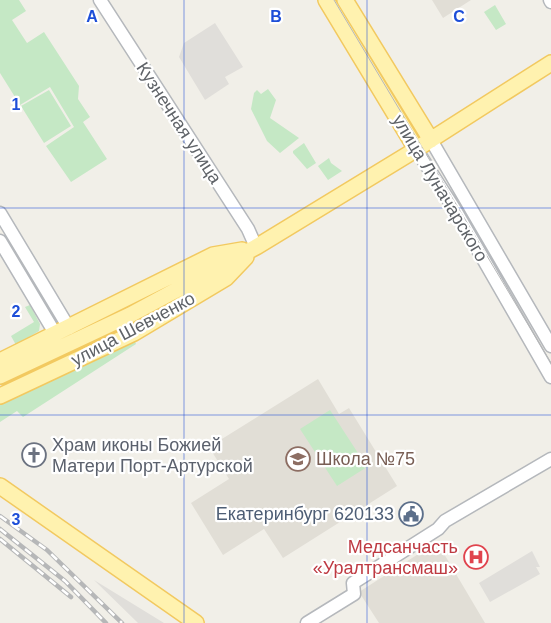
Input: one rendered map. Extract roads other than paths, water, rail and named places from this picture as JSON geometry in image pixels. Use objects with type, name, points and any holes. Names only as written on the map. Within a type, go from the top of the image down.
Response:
[{"type":"main road","name":"улица Луначарского","points":[[326,0],[416,149]]},
{"type":"main road","name":"улица Луначарского","points":[[345,0],[431,140]]},
{"type":"main road","points":[[256,248],[431,140],[551,62]]},
{"type":"main road","name":"улица Шевченко","points":[[0,376],[130,315],[256,248]]},
{"type":"main road","name":"улица Шевченко","points":[[0,361],[214,254],[256,248]]},
{"type":"main road","name":"улица Шевченко","points":[[0,396],[134,332],[226,278],[256,248]]},
{"type":"main road","points":[[0,486],[196,623]]},
{"type":"street","name":"Кузнечная улица","points":[[100,0],[248,229],[256,248]]},
{"type":"street","name":"улица Луначарского","points":[[431,140],[551,346]]},
{"type":"street","name":"улица Луначарского","points":[[416,149],[455,210],[551,377]]},
{"type":"street","points":[[0,213],[62,331]]},
{"type":"street","points":[[0,241],[62,331]]},
{"type":"street","points":[[307,623],[354,594],[353,583],[438,529],[445,521],[551,459]]},
{"type":"tram line","points":[[334,0],[551,363]]},
{"type":"railway","points":[[0,516],[47,550],[122,623]]},
{"type":"railway","points":[[0,529],[65,581],[106,623]]},
{"type":"railway","points":[[0,539],[71,597]]},
{"type":"place","name":"Храм иконы Божией Матери Порт-Артурской","points":[[34,455]]},
{"type":"place","name":"Школа №75","points":[[298,459]]},
{"type":"place","name":"Екатеринбург 620133","points":[[411,514]]},
{"type":"place","name":"Медсанчасть «Уралтрансмаш»","points":[[476,557]]}]
